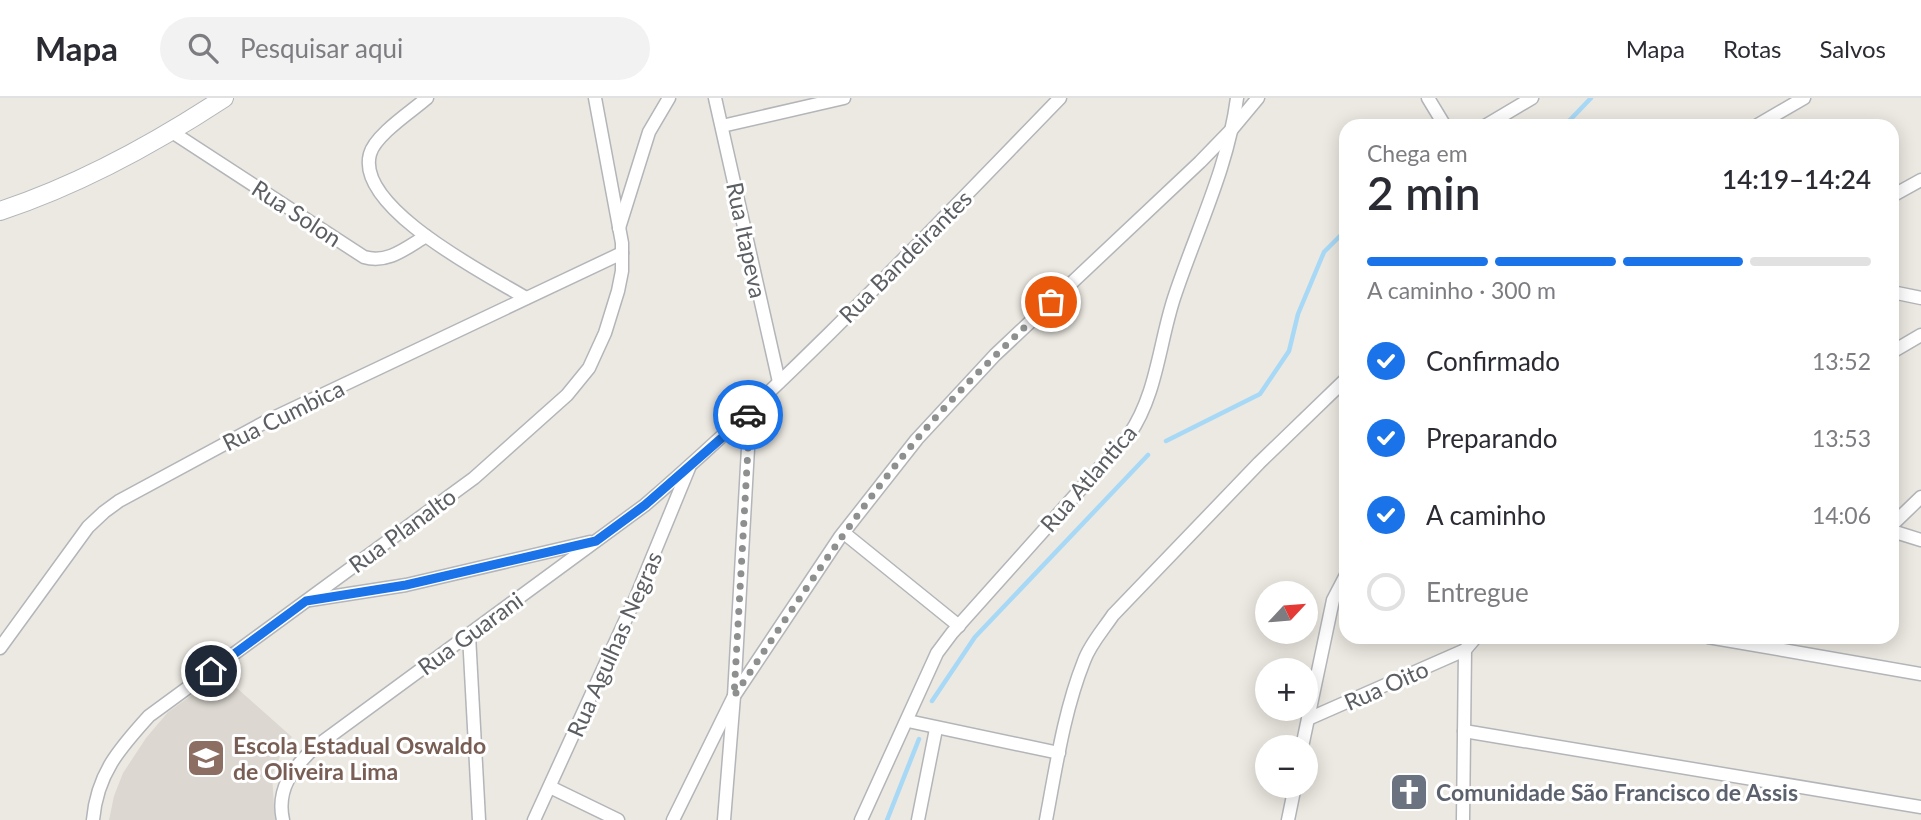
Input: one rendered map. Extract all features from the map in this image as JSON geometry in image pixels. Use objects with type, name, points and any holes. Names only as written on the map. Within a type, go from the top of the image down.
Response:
[{"type":"main road","points":[[0,211],[79,179],[172,132],[224,98]]},
{"type":"street","points":[[427,98],[377,142],[370,152],[369,162],[376,186],[397,214],[426,236],[526,298]]},
{"type":"street","points":[[595,98],[617,230]]},
{"type":"street","name":"Rua Planalto","points":[[93,820],[97,795],[105,772],[120,748],[149,716],[474,478],[567,395],[589,368],[605,332],[618,291],[622,253],[617,230],[649,132],[668,98]]},
{"type":"street","name":"Rua Itapeva","points":[[715,98],[779,382]]},
{"type":"street","points":[[722,126],[844,98]]},
{"type":"street","name":"Rua Bandeirantes","points":[[690,466],[750,413],[1060,98]]},
{"type":"street","name":"Rua Atlantica","points":[[861,820],[908,722],[937,653],[1138,422],[1148,401],[1174,299],[1233,128],[1237,98]]},
{"type":"street","points":[[673,820],[734,696],[844,533],[917,439],[967,384],[1233,128],[1258,98]]},
{"type":"street","points":[[1428,98],[1441,119]]},
{"type":"street","points":[[1496,119],[1531,98]]},
{"type":"street","points":[[1768,119],[1804,98]]},
{"type":"street","name":"Rua Solon","points":[[172,132],[364,257],[384,260],[426,236]]},
{"type":"street","points":[[1899,192],[1921,180]]},
{"type":"street","name":"Rua Cumbica","points":[[0,648],[88,527],[119,501],[267,421],[622,253]]},
{"type":"street","points":[[1899,293],[1921,298]]},
{"type":"street","points":[[1899,348],[1921,335]]},
{"type":"street","points":[[1046,820],[1059,753],[1084,660],[1093,643],[1114,615],[1259,463],[1339,386]]},
{"type":"street","points":[[724,820],[750,413]]},
{"type":"street","name":"Rua Guarani","points":[[282,820],[281,795],[287,778],[314,748],[645,505],[690,466]]},
{"type":"street","name":"Rua Agulhas Negras","points":[[534,820],[636,597],[690,466]]},
{"type":"street","points":[[1899,518],[1921,497]]},
{"type":"street","points":[[844,533],[958,626]]},
{"type":"street","points":[[1899,533],[1921,540]]},
{"type":"street","points":[[306,601],[406,585],[596,541]]},
{"type":"street","points":[[1318,671],[1333,600],[1339,588]]},
{"type":"street","points":[[469,635],[479,820]]},
{"type":"street","points":[[1463,820],[1465,650],[1470,644]]},
{"type":"street","points":[[1748,644],[1921,674]]},
{"type":"street","name":"Rua Oito","points":[[1318,715],[1465,650]]},
{"type":"street","points":[[908,722],[1059,753]]},
{"type":"street","points":[[918,820],[936,729]]},
{"type":"street","points":[[1464,731],[1921,807]]},
{"type":"street","points":[[550,787],[618,820]]},
{"type":"street","points":[[1288,820],[1293,798]]},
{"type":"shaded area","name":"Escola Estadual Oswaldo de Oliveira Lima","points":[[221,674],[292,737],[286,743],[272,775],[275,820],[109,820],[123,773],[146,738],[168,712]]},
{"type":"waterway","points":[[1571,119],[1591,98]]},
{"type":"waterway","points":[[1166,441],[1260,394],[1289,351],[1298,314],[1324,252],[1339,237]]},
{"type":"waterway","points":[[932,701],[975,637],[1148,455]]},
{"type":"waterway","points":[[887,820],[919,739]]},
{"type":"way so far","points":[[748,415],[750,413],[734,696],[841,537],[917,439],[995,355],[1051,302]]},
{"type":"place","name":"Escola Estadual Oswaldo de Oliveira Lima","points":[[206,758]]},
{"type":"place","name":"Comunidade São Francisco de Assis","points":[[1409,792]]},
{"type":"route","points":[[211,671],[306,601],[406,585],[596,541],[645,505],[748,415]]}]
